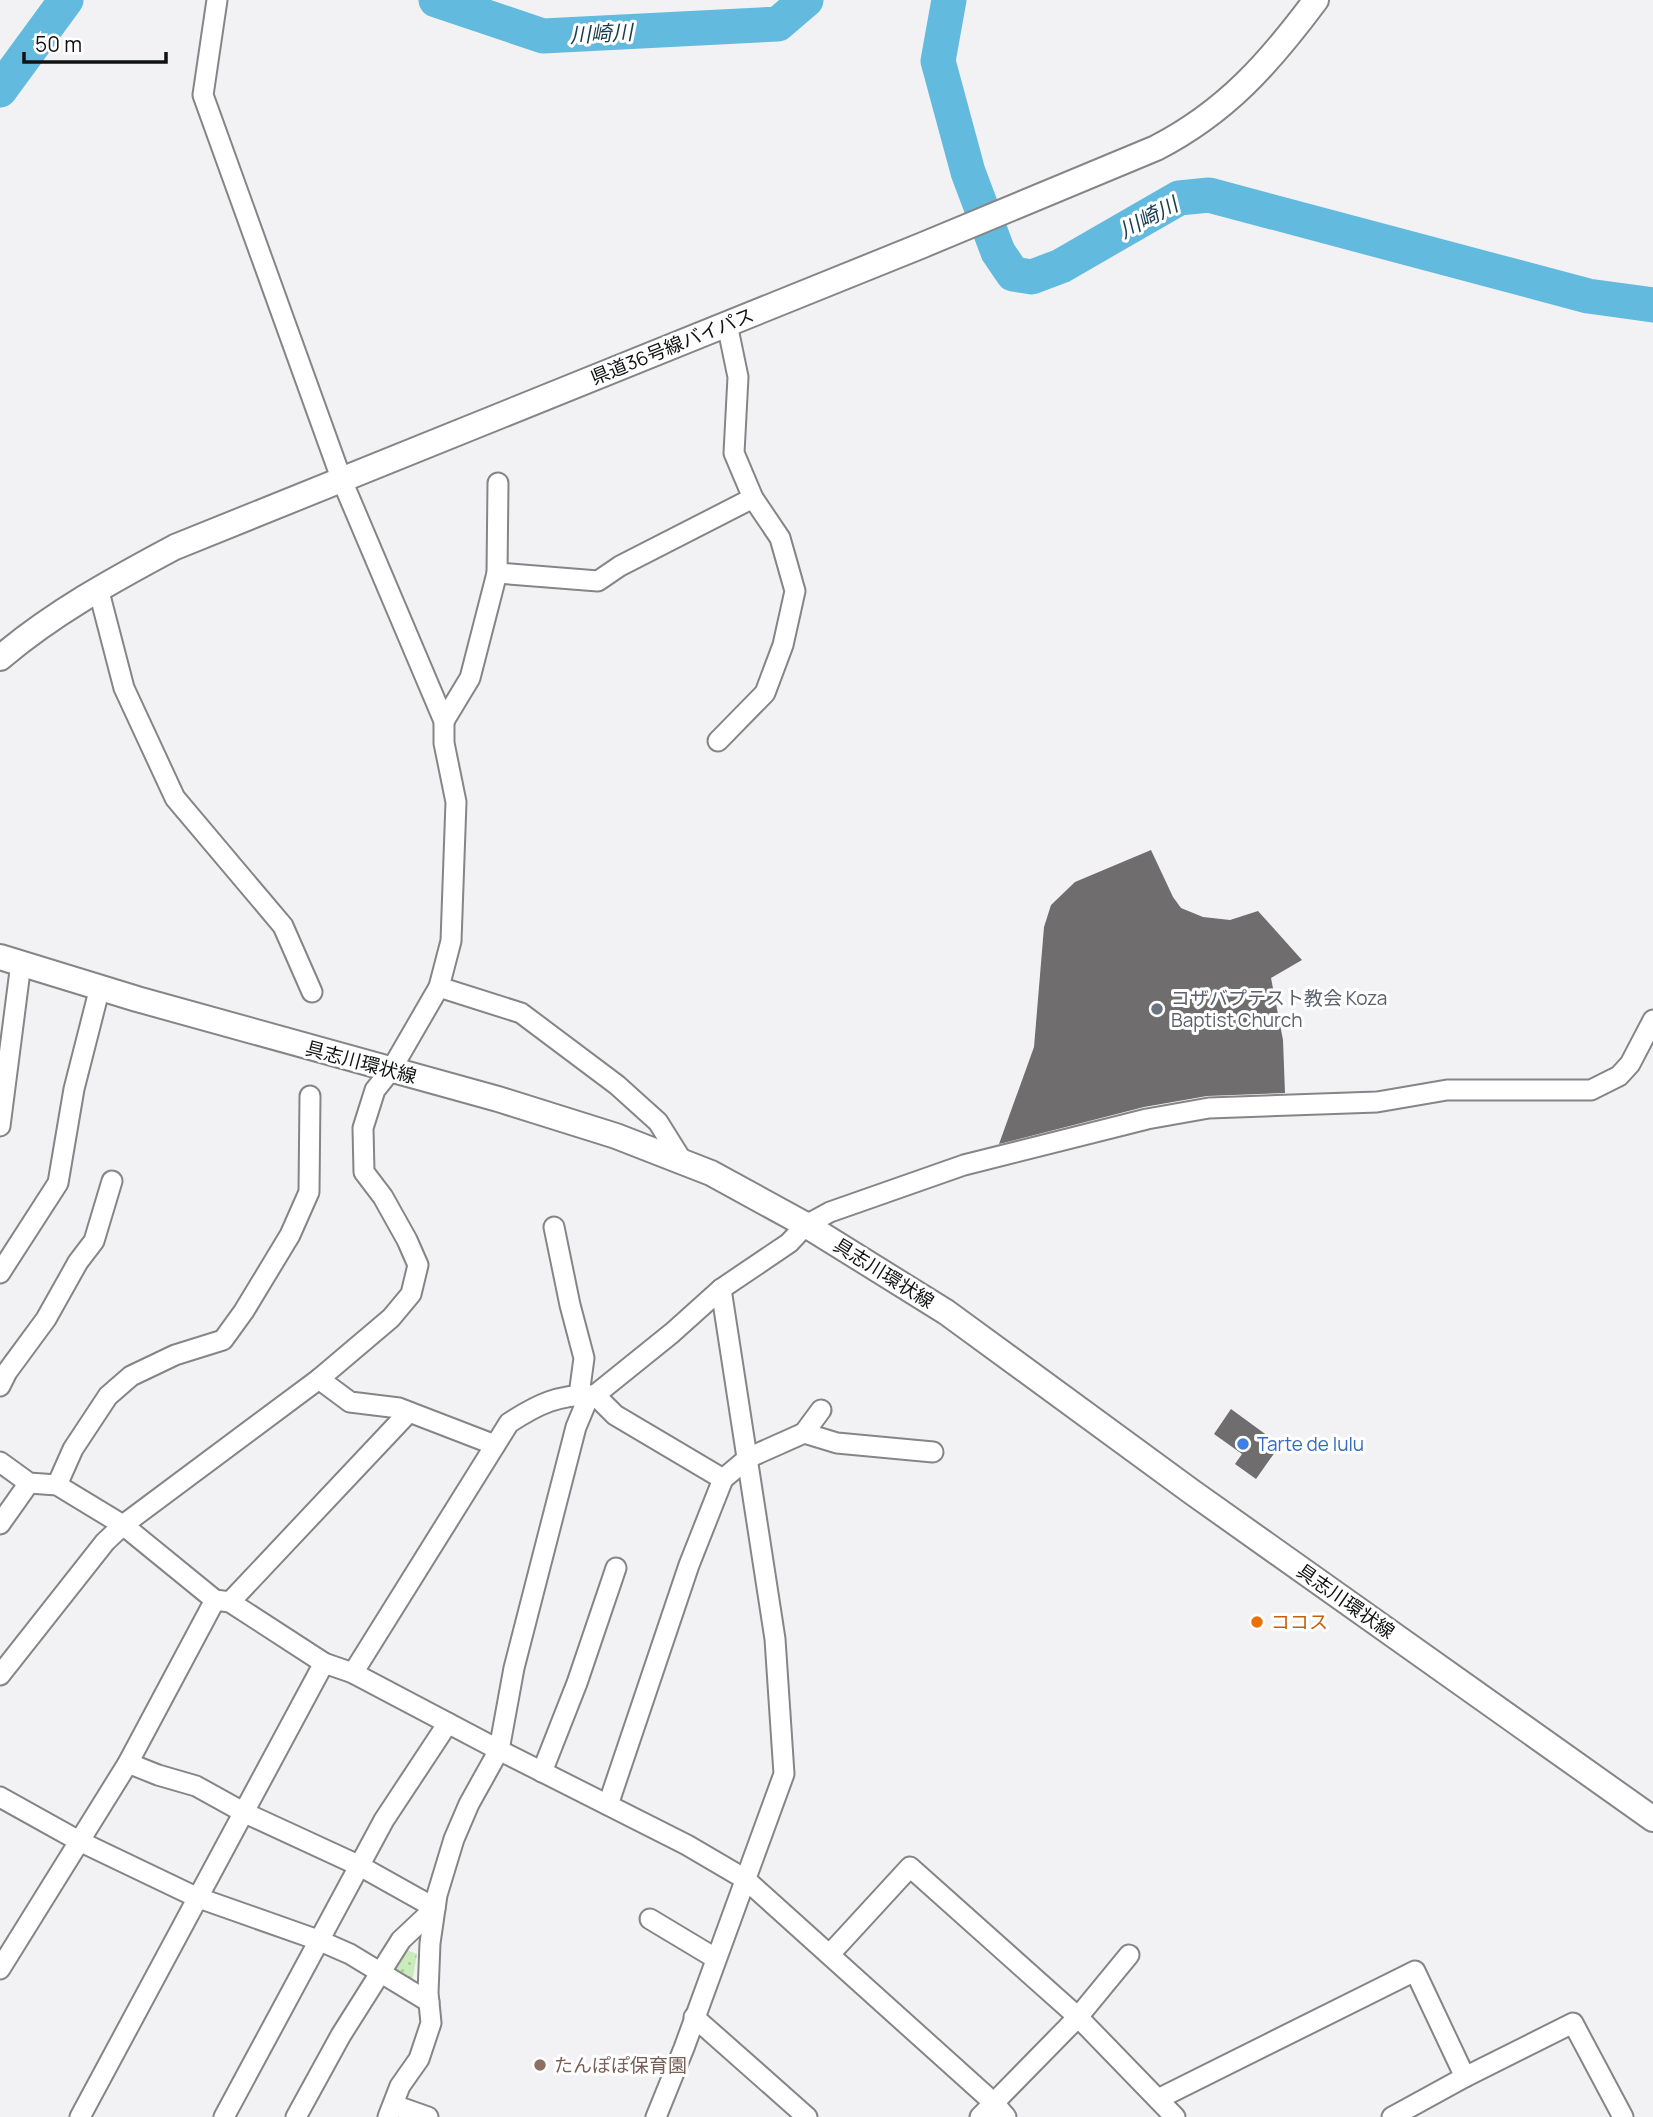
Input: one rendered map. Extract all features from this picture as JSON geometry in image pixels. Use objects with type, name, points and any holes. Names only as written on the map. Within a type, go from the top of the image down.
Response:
[{"type":"main road","name":"県道36号線バイパス","points":[[0,659],[32,631],[98,588],[174,547],[1072,185],[1189,131],[1253,77],[1286,40],[1316,0]]},
{"type":"main road","name":"具志川環状線","points":[[11,960],[100,988],[498,1098],[616,1136],[711,1173],[806,1225],[946,1312],[1192,1492],[1653,1819]]},
{"type":"street","points":[[0,1675],[105,1542],[123,1525],[319,1379],[391,1318],[411,1294],[418,1265],[383,1197],[364,1172],[363,1128],[375,1090],[391,1070],[439,987],[451,941],[456,802],[444,743],[444,720],[341,478],[203,95],[217,0]]},
{"type":"street","points":[[718,741],[765,693],[783,645],[795,590],[780,538],[753,498],[734,453],[738,377],[727,324]]},
{"type":"street","points":[[444,720],[470,678],[498,573],[498,483]]},
{"type":"street","points":[[498,573],[598,581],[620,566],[753,498]]},
{"type":"street","points":[[98,588],[124,688],[175,798],[283,926],[312,992]]},
{"type":"street","points":[[0,1126],[11,960]]},
{"type":"street","points":[[439,987],[521,1013],[617,1085],[658,1122],[683,1162]]},
{"type":"street","points":[[0,1273],[58,1183],[74,1089],[100,988]]},
{"type":"street","points":[[353,1673],[509,1423],[537,1405],[587,1395],[672,1333],[721,1289],[789,1243],[806,1225],[830,1212],[964,1165],[1147,1119],[1209,1108],[1377,1102],[1447,1090],[1591,1090],[1619,1076],[1630,1064],[1653,1020]]},
{"type":"street","points":[[57,1485],[73,1449],[108,1396],[131,1376],[175,1355],[223,1340],[244,1311],[290,1235],[309,1192],[310,1096]]},
{"type":"street","points":[[0,1386],[7,1372],[46,1319],[78,1262],[94,1241],[112,1181]]},
{"type":"street","points":[[428,2117],[391,2111],[400,2085],[419,2059],[431,2023],[430,1943],[444,1867],[469,1804],[499,1750],[514,1668],[576,1427],[586,1403],[584,1358],[554,1227]]},
{"type":"street","points":[[656,2117],[684,2048],[784,1774],[775,1639],[721,1289]]},
{"type":"street","points":[[319,1379],[351,1402],[399,1408],[495,1446]]},
{"type":"street","points":[[587,1395],[615,1415],[723,1479]]},
{"type":"street","points":[[608,1805],[689,1565],[723,1479],[748,1458],[804,1433],[821,1410]]},
{"type":"street","points":[[0,1969],[128,1763],[223,1601],[409,1412]]},
{"type":"street","points":[[804,1433],[837,1443],[933,1452]]},
{"type":"street","points":[[0,1462],[29,1483],[57,1485],[123,1525],[223,1601],[324,1663],[353,1673],[687,1845],[745,1879],[830,1954],[993,2112],[1129,1955]]},
{"type":"street","points":[[0,1524],[29,1483]]},
{"type":"street","points":[[542,1772],[578,1683],[616,1568]]},
{"type":"street","points":[[80,2117],[324,1663]]},
{"type":"street","points":[[224,2117],[384,1820],[447,1723]]},
{"type":"street","points":[[128,1763],[196,1786],[243,1812],[360,1866],[435,1908]]},
{"type":"street","points":[[0,1797],[79,1841],[197,1897],[350,1954],[429,2002]]},
{"type":"street","points":[[830,1954],[909,1867],[1078,2017],[1175,2117]]},
{"type":"street","points":[[296,2117],[341,2035],[401,1940],[435,1908]]},
{"type":"street","points":[[650,1919],[715,1958]]},
{"type":"street","points":[[1158,2099],[1415,1971],[1465,2077]]},
{"type":"street","points":[[694,2017],[807,2117]]},
{"type":"street","points":[[1392,2117],[1573,2023],[1623,2117]]},
{"type":"green space","points":[[404,1949],[417,1954],[412,1983],[390,1971]]},
{"type":"building","name":"コザバプテスト教会 Koza Baptist Church","points":[[1151,850],[1181,908],[1203,917],[1230,920],[1258,911],[1302,960],[1271,978],[1283,1040],[1285,1093],[1207,1096],[1144,1107],[999,1144],[1034,1047],[1044,927],[1051,905],[1075,882]]},
{"type":"building","points":[[1231,1409],[1280,1445],[1256,1479],[1235,1464],[1242,1454],[1214,1434]]},
{"type":"waterway","name":"川崎川","points":[[0,90],[66,0]]},
{"type":"waterway","name":"川崎川","points":[[436,0],[543,36],[778,24],[806,0]]},
{"type":"waterway","name":"川崎川","points":[[949,0],[938,61],[968,172],[998,252],[1013,274],[1032,277],[1061,266],[1179,198],[1209,195],[1588,296],[1653,305]]},
{"type":"place","name":"コザバプテスト教会 Koza Baptist Church","points":[[1157,1009]]},
{"type":"place","name":"Tarte de lulu","points":[[1243,1444]]},
{"type":"place","name":"ココス","points":[[1257,1622]]},
{"type":"place","name":"たんぽぽ保育園","points":[[540,2065]]}]
